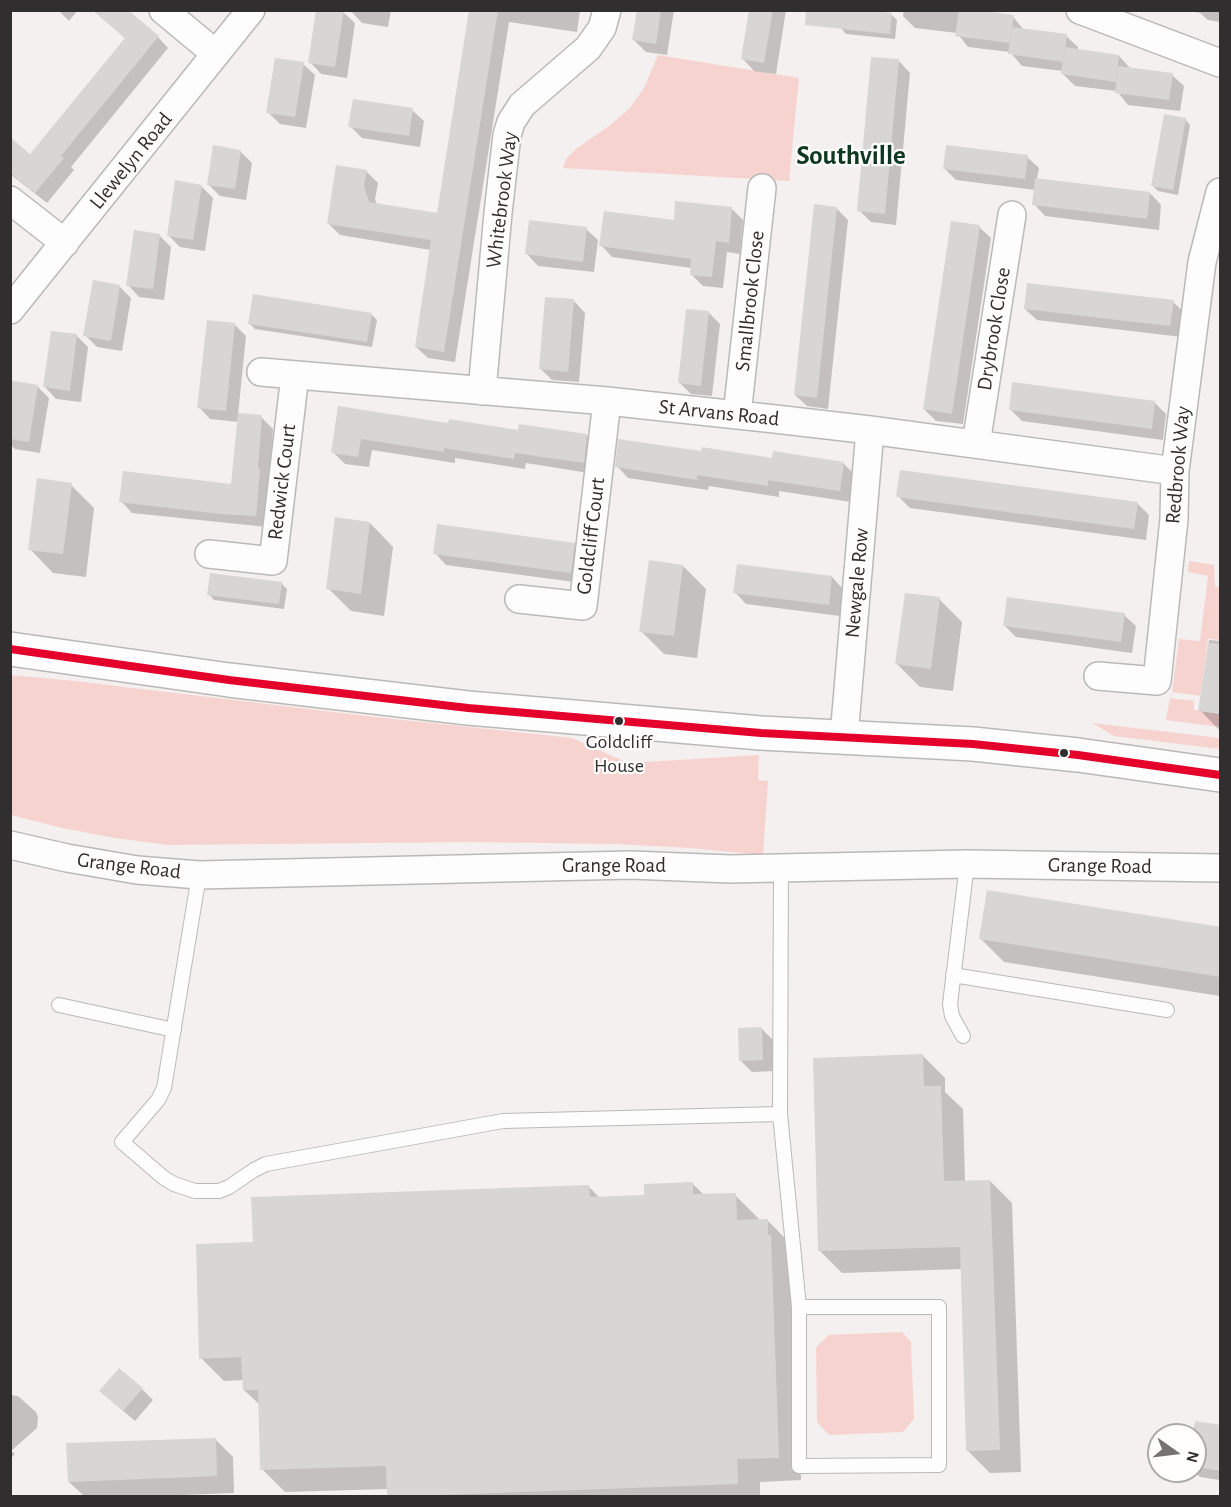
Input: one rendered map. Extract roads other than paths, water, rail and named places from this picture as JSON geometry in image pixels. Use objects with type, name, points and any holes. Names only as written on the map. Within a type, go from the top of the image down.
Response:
[{"type":"street","points":[[163,10],[216,54]]},
{"type":"street","name":"Llewelyn Road","points":[[10,310],[251,10]]},
{"type":"street","name":"Whitebrook Way","points":[[482,391],[498,213],[507,135],[511,122],[522,105],[588,48],[602,28],[607,10]]},
{"type":"street","points":[[1080,10],[1221,63]]},
{"type":"street","name":"Smallbrook Close","points":[[737,415],[762,188]]},
{"type":"street","name":"Redbrook Way","points":[[1098,676],[1157,681],[1174,519],[1175,471],[1202,262],[1215,231],[1221,192]]},
{"type":"street","points":[[10,200],[65,243]]},
{"type":"street","name":"Drybrook Close","points":[[976,444],[1012,215]]},
{"type":"street","name":"St Arvans Road","points":[[261,372],[607,401],[737,415],[870,430],[1175,471]]},
{"type":"street","name":"Redwick Court","points":[[209,554],[273,561],[295,375]]},
{"type":"street","name":"Goldcliff Court","points":[[519,598],[583,606],[607,401]]},
{"type":"street","name":"Newgale Row","points":[[844,737],[870,430]]},
{"type":"street","points":[[10,649],[230,680],[468,708],[760,733],[973,744],[1028,749],[1221,775]]},
{"type":"street","name":"Grange Road","points":[[10,845],[51,855],[137,870],[199,875],[631,865],[781,868],[967,864],[1221,868]]},
{"type":"lane","points":[[963,1036],[951,1010],[953,975],[967,864]]},
{"type":"lane","points":[[781,868],[780,1114],[799,1307],[799,1466],[939,1465],[939,1307],[799,1307]]},
{"type":"lane","points":[[199,875],[166,1081],[161,1094],[122,1142],[164,1178],[195,1191],[219,1191],[266,1164],[503,1121],[780,1114]]},
{"type":"lane","points":[[953,975],[1167,1010]]},
{"type":"lane","points":[[59,1005],[174,1030]]},
{"type":"place","name":"Goldcliff House","points":[[619,721]]},
{"type":"district","name":"Southville","points":[[851,156]]}]
